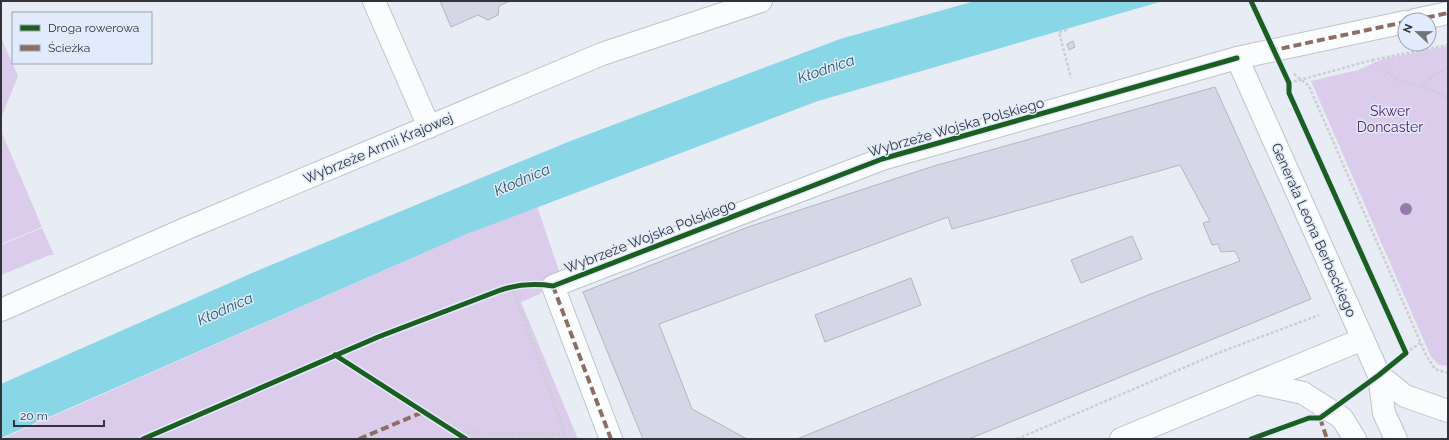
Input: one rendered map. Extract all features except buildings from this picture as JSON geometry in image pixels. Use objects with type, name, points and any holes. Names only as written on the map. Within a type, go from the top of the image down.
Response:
[{"type":"street","points":[[374,1],[429,127]]},
{"type":"street","name":"Wybrzeże Armii Krajowej","points":[[1,310],[185,229],[602,54],[761,1]]},
{"type":"street","points":[[1437,15],[1448,13]]},
{"type":"street","points":[[1237,58],[1397,24]]},
{"type":"street","name":"Generała Leona Berbeckiego","points":[[1237,58],[1379,375],[1384,413],[1396,439]]},
{"type":"street","name":"Wybrzeże Wojska Polskiego","points":[[611,439],[553,286],[882,159],[1237,58]]},
{"type":"street","points":[[1121,439],[1363,339]]},
{"type":"street","points":[[1379,375],[1405,396],[1448,411]]},
{"type":"street","points":[[1257,383],[1302,393],[1342,418],[1354,439]]},
{"type":"path","points":[[1066,30],[1059,32],[1068,66]]},
{"type":"path","points":[[1286,77],[1289,85],[1372,60],[1448,45]]},
{"type":"path","points":[[1372,60],[1399,81],[1436,91],[1448,99]]},
{"type":"path","points":[[1422,87],[1432,76],[1448,66]]},
{"type":"path","points":[[1292,73],[1309,86],[1420,343],[1435,369],[1448,372]]},
{"type":"path","points":[[512,286],[567,439]]},
{"type":"path","points":[[1017,439],[1218,352],[1319,315]]},
{"type":"path","points":[[1404,350],[1420,343]]},
{"type":"path","points":[[457,432],[565,434]]},
{"type":"green space","points":[[1,38],[18,76],[1,118]]},
{"type":"green space","name":"Skwer Doncaster","points":[[1448,46],[1448,366],[1439,365],[1431,357],[1311,81],[1358,70],[1383,59],[1418,52],[1437,52],[1437,48]]},
{"type":"green space","points":[[1,131],[42,227],[1,244]]},
{"type":"green space","points":[[537,206],[559,271],[540,294],[521,302],[578,439],[1,439],[467,234]]},
{"type":"green space","points":[[42,228],[54,255],[50,255],[1,275],[1,245]]},
{"type":"water","name":"Kłodnica","points":[[975,1],[1163,1],[818,101],[467,234],[1,438],[1,384],[259,270],[568,142],[840,39]]},
{"type":"marked path","points":[[1437,15],[1448,13]]},
{"type":"marked path","points":[[1275,54],[1274,50],[1397,24]]},
{"type":"marked path","points":[[553,286],[611,439]]},
{"type":"marked path","points":[[359,439],[423,412]]},
{"type":"marked path","points":[[1320,418],[1327,439]]},
{"type":"cycle path","points":[[1251,1],[1289,83],[1289,93],[1406,353],[1379,375],[1320,418],[1309,418],[1251,439]]},
{"type":"cycle path","points":[[143,439],[378,337],[498,291],[525,285],[553,286],[882,159],[1237,58]]},
{"type":"cycle path","points":[[335,355],[466,439]]}]
